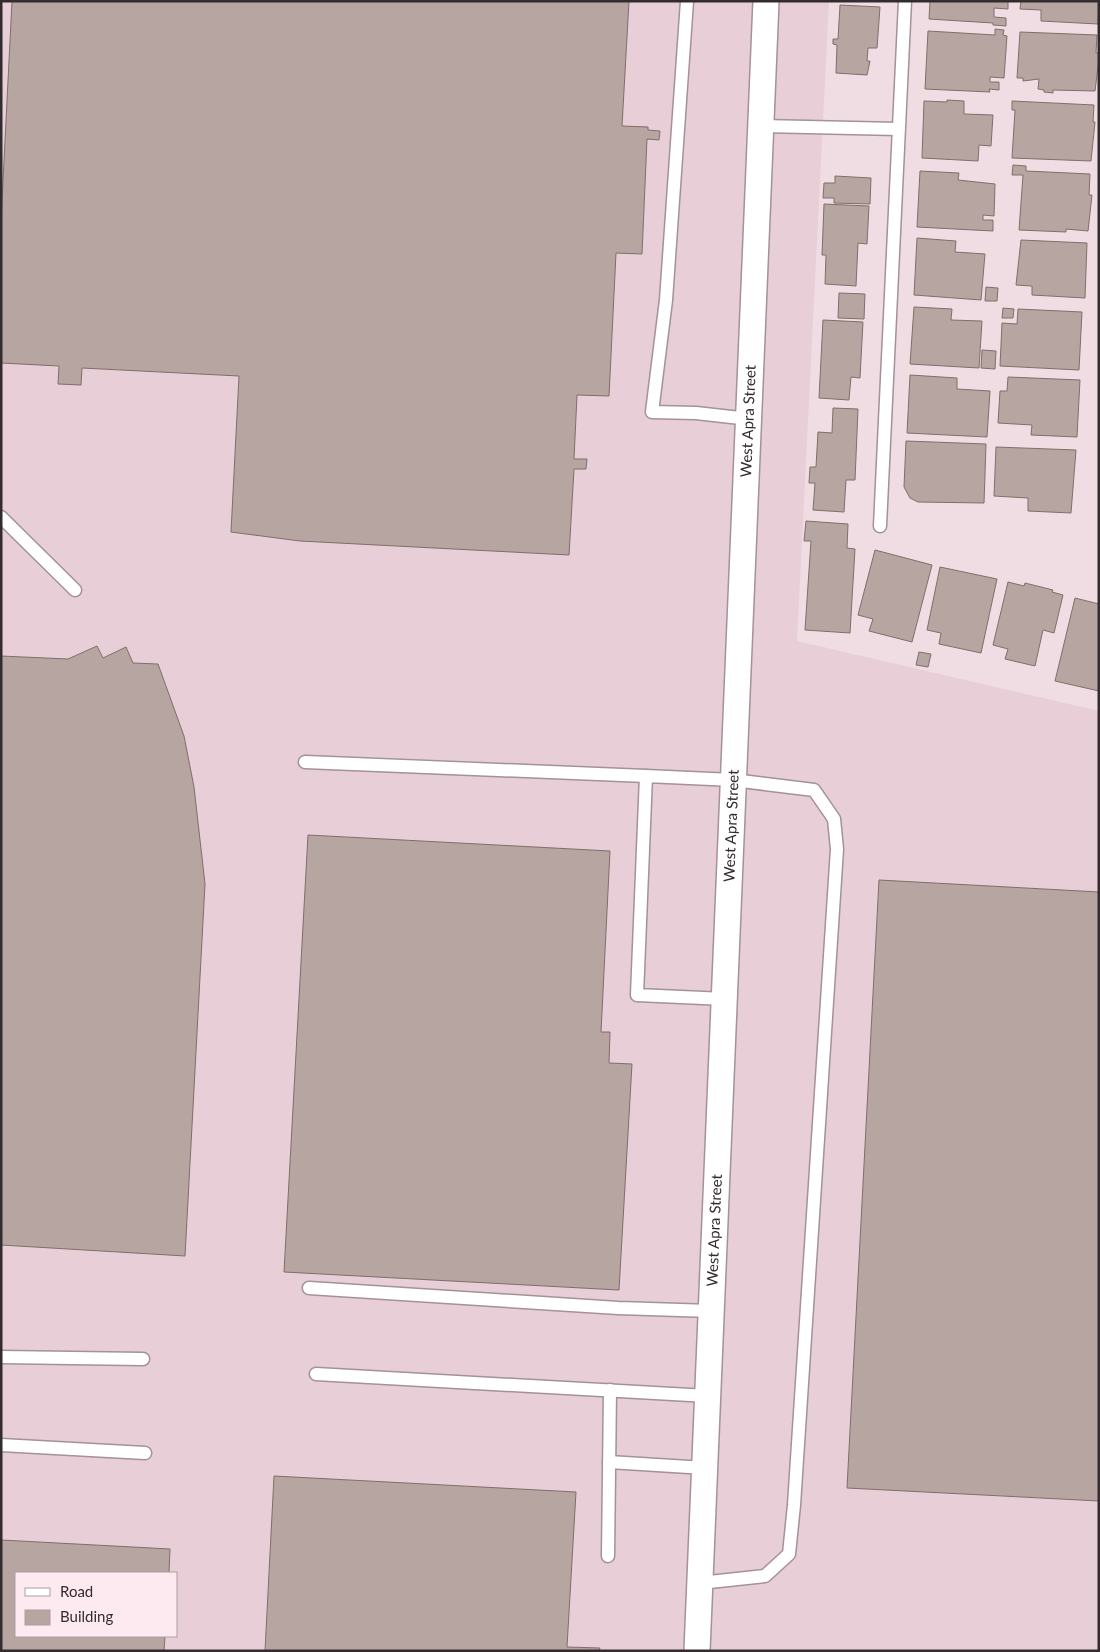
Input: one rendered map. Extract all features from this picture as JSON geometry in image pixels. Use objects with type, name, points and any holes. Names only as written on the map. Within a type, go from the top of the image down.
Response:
[{"type":"street","name":"West Apra Street","points":[[697,1651],[766,1]]},
{"type":"lane","points":[[687,1],[666,300],[652,412],[696,413],[749,418]]},
{"type":"lane","points":[[880,526],[905,1]]},
{"type":"lane","points":[[761,126],[898,129]]},
{"type":"lane","points":[[1,517],[75,590]]},
{"type":"lane","points":[[305,762],[734,780],[814,790],[834,819],[837,849],[794,1504],[789,1554],[765,1576],[700,1583]]},
{"type":"lane","points":[[646,776],[637,995],[725,998]]},
{"type":"lane","points":[[310,1288],[618,1308],[711,1311]]},
{"type":"lane","points":[[1,1357],[143,1359]]},
{"type":"lane","points":[[316,1374],[708,1396]]},
{"type":"lane","points":[[608,1556],[610,1390]]},
{"type":"lane","points":[[1,1445],[144,1453]]},
{"type":"lane","points":[[609,1462],[705,1468]]},
{"type":"shaded area","points":[[1,1],[829,1],[797,641],[1099,711],[1099,1651],[1,1651]]},
{"type":"building","points":[[12,1],[629,1],[622,126],[648,127],[648,130],[660,131],[659,140],[647,139],[642,254],[616,253],[609,396],[577,395],[574,459],[587,459],[586,469],[574,469],[569,555],[300,541],[231,532],[239,376],[82,368],[81,385],[58,384],[59,366],[1,363],[1,221]]},
{"type":"building","points":[[930,1],[1008,1],[1008,9],[994,8],[994,17],[1006,18],[1006,26],[993,25],[993,23],[929,19]]},
{"type":"building","points":[[1021,1],[1099,1],[1098,24],[1041,21],[1041,10],[1020,9]]},
{"type":"building","points":[[840,5],[880,7],[877,48],[868,48],[867,61],[870,61],[867,75],[836,73],[837,45],[833,44],[833,39],[838,39]]},
{"type":"building","points":[[995,29],[1004,30],[1003,35],[1007,36],[1004,78],[990,77],[990,82],[999,82],[999,90],[989,89],[990,92],[925,89],[928,31],[995,35]]},
{"type":"building","points":[[1020,32],[1097,35],[1096,53],[1099,53],[1099,59],[1095,91],[1053,90],[1053,93],[1044,92],[1044,90],[1038,89],[1039,79],[1023,81],[1023,78],[1017,78]]},
{"type":"building","points":[[947,100],[964,101],[964,114],[993,115],[991,146],[979,145],[978,161],[922,158],[924,101],[947,102]]},
{"type":"building","points":[[1012,101],[1094,105],[1093,122],[1095,122],[1091,161],[1012,158],[1015,110],[1012,110]]},
{"type":"building","points":[[1013,165],[1026,166],[1026,171],[1090,174],[1089,195],[1092,195],[1088,231],[1066,229],[1066,232],[1019,230],[1023,175],[1012,175]]},
{"type":"building","points":[[920,171],[959,173],[958,180],[995,184],[994,216],[983,215],[983,220],[993,220],[993,231],[917,227]]},
{"type":"building","points":[[835,176],[871,178],[870,204],[834,203],[834,198],[823,198],[824,183],[835,183]]},
{"type":"building","points":[[824,204],[869,206],[867,244],[858,243],[856,286],[825,284],[826,255],[822,255]]},
{"type":"building","points":[[917,238],[956,241],[955,252],[985,254],[981,300],[914,295]]},
{"type":"building","points":[[1021,240],[1087,243],[1085,298],[1032,295],[1032,286],[1016,285]]},
{"type":"building","points":[[986,287],[998,288],[997,301],[985,301]]},
{"type":"building","points":[[839,293],[865,294],[864,319],[838,318]]},
{"type":"building","points":[[914,307],[952,309],[951,320],[982,321],[979,368],[910,364]]},
{"type":"building","points":[[1003,308],[1014,309],[1013,318],[1002,318]]},
{"type":"building","points":[[1018,309],[1082,312],[1079,370],[1000,366],[1002,323],[1017,324]]},
{"type":"building","points":[[823,320],[863,322],[860,378],[851,377],[849,400],[819,398]]},
{"type":"building","points":[[982,350],[996,351],[995,369],[981,368]]},
{"type":"building","points":[[910,375],[957,378],[957,389],[990,391],[987,437],[907,433]]},
{"type":"building","points":[[1008,377],[1080,380],[1077,437],[1031,435],[1032,425],[998,423],[1000,391],[1007,391]]},
{"type":"building","points":[[833,408],[858,409],[855,480],[846,480],[844,512],[813,510],[815,483],[809,483],[810,467],[816,467],[818,432],[832,433]]},
{"type":"building","points":[[906,441],[986,444],[984,503],[918,502],[910,498],[904,487]]},
{"type":"building","points":[[996,447],[1076,450],[1071,513],[1028,511],[1028,498],[994,496]]},
{"type":"building","points":[[806,521],[848,524],[847,548],[855,549],[850,633],[805,630],[811,541],[804,541]]},
{"type":"building","points":[[875,550],[932,565],[912,642],[869,631],[873,619],[858,615]]},
{"type":"building","points":[[940,567],[997,579],[981,653],[939,644],[941,633],[927,630]]},
{"type":"building","points":[[1008,582],[1024,586],[1025,583],[1053,590],[1052,592],[1063,595],[1054,633],[1043,630],[1035,666],[1005,659],[1008,649],[993,645]]},
{"type":"building","points":[[1075,598],[1099,604],[1099,691],[1055,681]]},
{"type":"building","points":[[97,646],[103,658],[126,647],[133,663],[158,664],[184,736],[194,787],[205,884],[185,1256],[1,1245],[1,656],[68,659]]},
{"type":"building","points":[[919,652],[931,654],[928,667],[916,665]]},
{"type":"building","points":[[308,835],[610,851],[601,1032],[610,1032],[609,1063],[632,1064],[619,1290],[284,1272]]},
{"type":"building","points":[[879,880],[1099,892],[1099,1501],[847,1488]]},
{"type":"building","points":[[274,1476],[576,1492],[567,1647],[600,1648],[599,1651],[265,1651]]},
{"type":"building","points":[[1,1540],[170,1549],[169,1572],[15,1572],[15,1637],[165,1637],[164,1651],[1,1651]]}]
